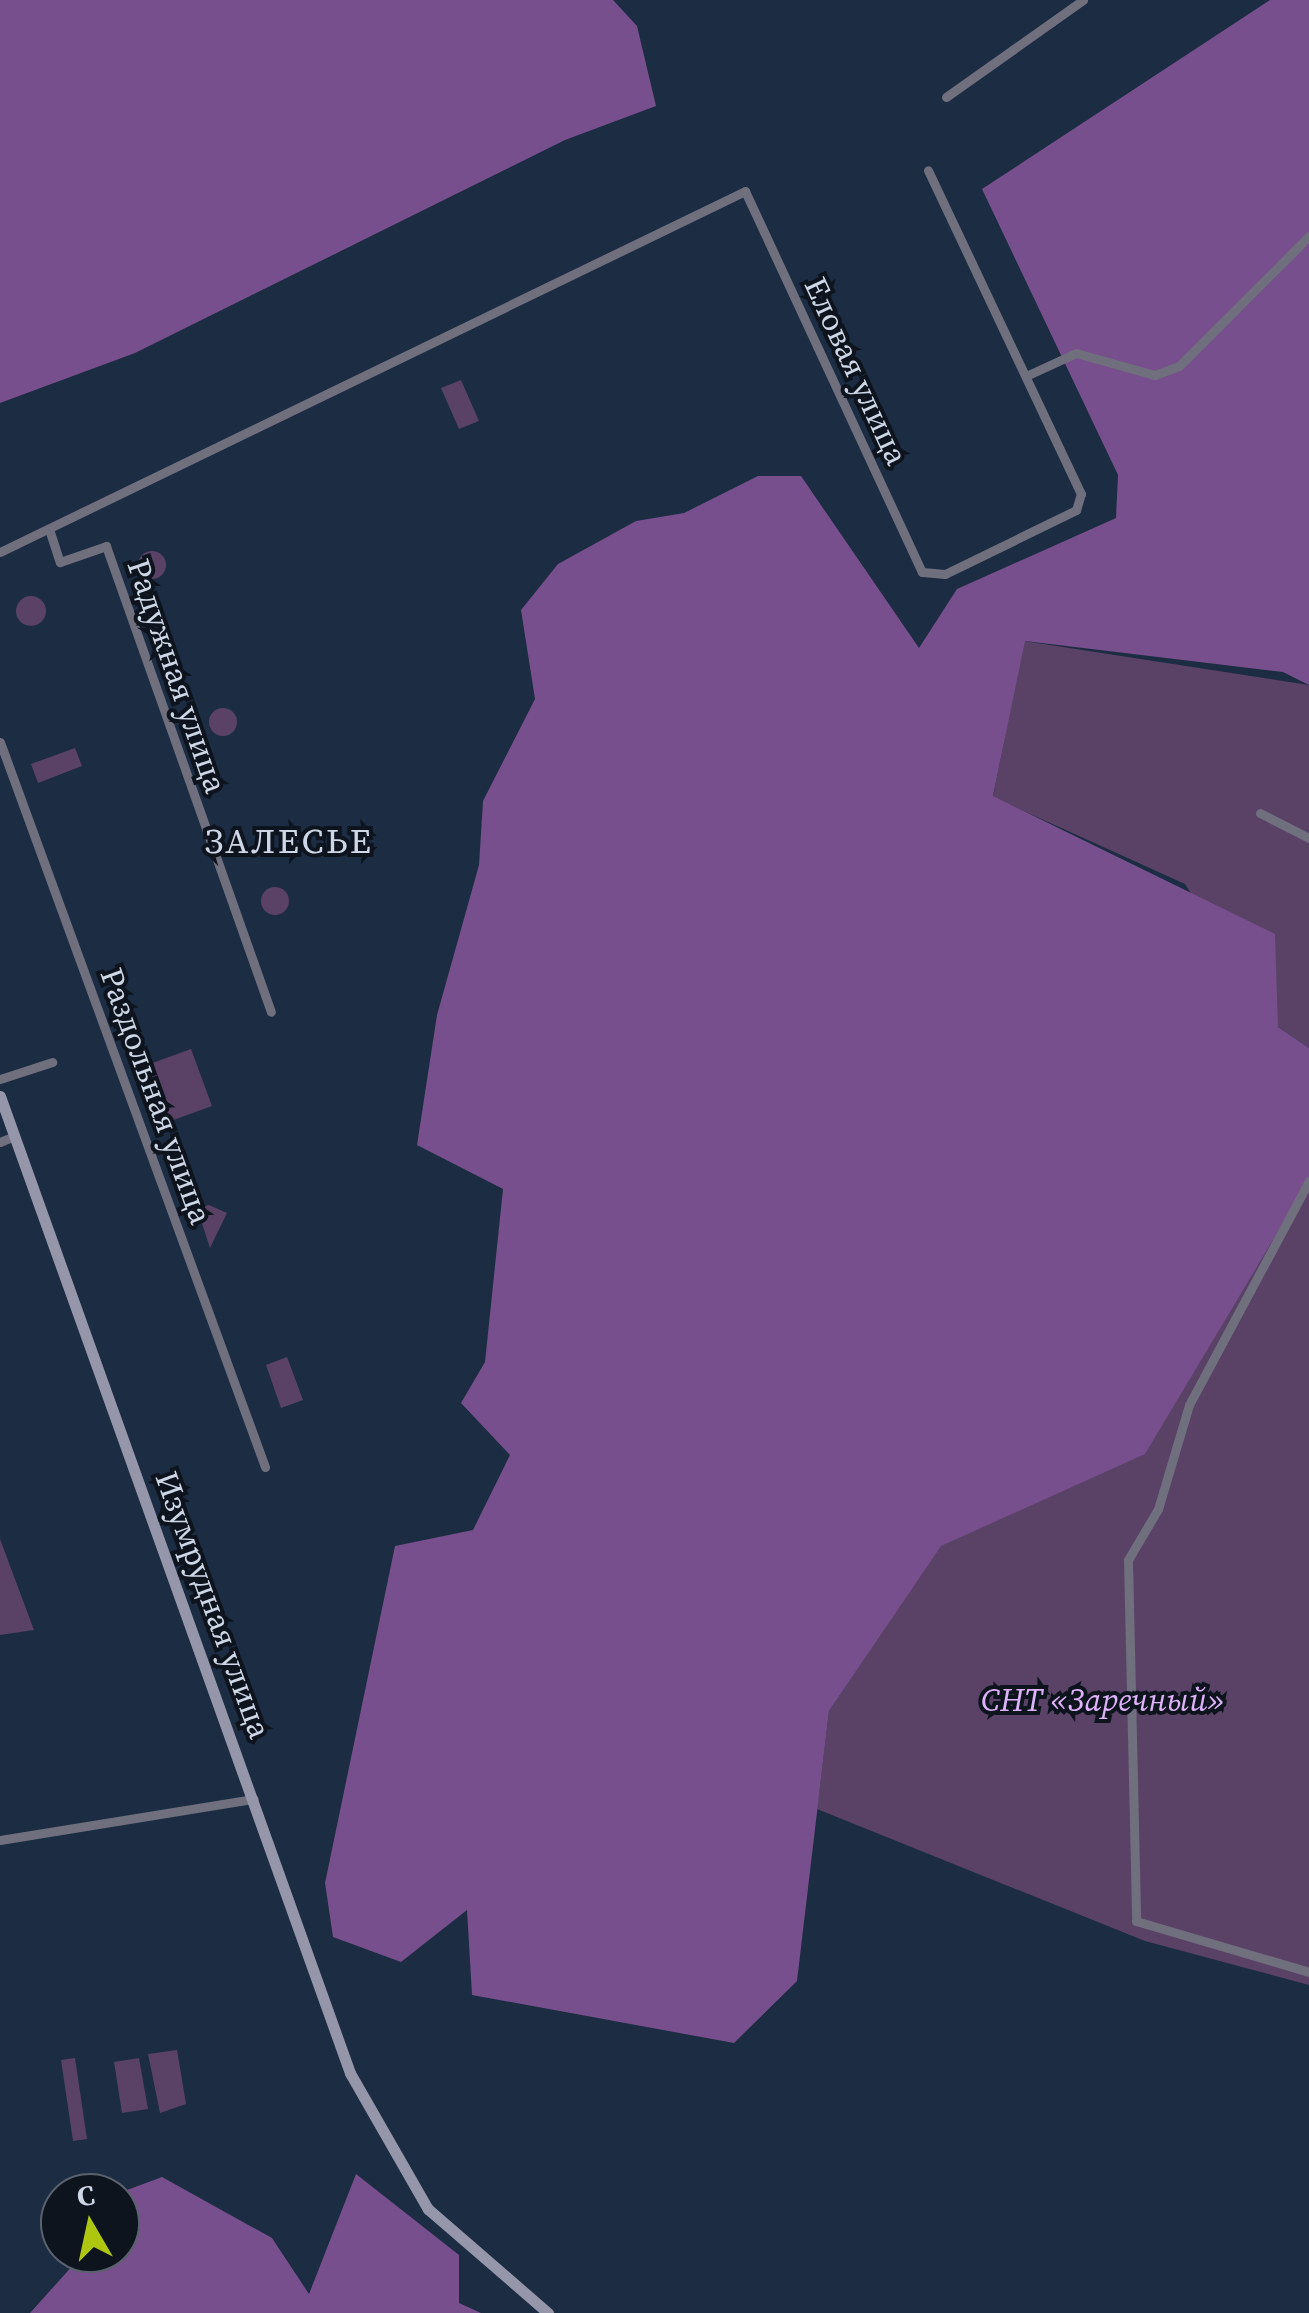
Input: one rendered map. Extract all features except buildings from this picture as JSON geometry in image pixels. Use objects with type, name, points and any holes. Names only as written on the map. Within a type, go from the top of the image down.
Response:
[{"type":"street","points":[[946,98],[1083,0]]},
{"type":"street","points":[[928,170],[1026,376],[1076,353],[1154,374],[1179,366],[1309,236]]},
{"type":"street","name":"Еловая улица","points":[[49,529],[744,191],[922,572],[945,574],[1076,510],[1080,494],[1026,376]]},
{"type":"street","points":[[0,552],[49,529]]},
{"type":"street","name":"Радужная улица","points":[[49,529],[60,562],[106,546],[271,1012]]},
{"type":"street","name":"Раздольная улица","points":[[0,742],[265,1468]]},
{"type":"street","points":[[1260,813],[1309,838]]},
{"type":"street","points":[[0,1080],[52,1062]]},
{"type":"street","name":"Изумрудная улица","points":[[0,1096],[377,2131],[428,2209],[548,2313]]},
{"type":"street","points":[[0,1142],[14,1136]]},
{"type":"street","points":[[1309,1181],[1189,1406],[1158,1509],[1128,1560],[1136,1921],[1309,1972]]},
{"type":"street","points":[[0,1840],[254,1799]]},
{"type":"green space","points":[[461,380],[479,421],[459,429],[441,388]]},
{"type":"green space","points":[[152,551],[162,555],[166,565],[162,575],[152,579],[142,575],[138,565],[142,555]]},
{"type":"green space","points":[[31,596],[42,600],[46,611],[42,622],[31,626],[20,622],[16,611],[20,600]]},
{"type":"green space","points":[[1024,641],[1309,685],[1309,1048],[1278,1027],[1185,884],[993,797]]},
{"type":"green space","points":[[223,708],[233,712],[237,722],[233,732],[223,736],[213,732],[209,722],[213,712]]},
{"type":"green space","points":[[75,748],[82,766],[38,783],[31,764]]},
{"type":"green space","points":[[275,887],[285,891],[289,901],[285,911],[275,915],[265,911],[261,901],[265,891]]},
{"type":"green space","points":[[191,1049],[212,1106],[168,1122],[147,1065]]},
{"type":"green space","name":"СНТ «Заречный»","points":[[1309,1180],[1309,1985],[1145,1941],[817,1809],[829,1711],[940,1546],[1145,1453]]},
{"type":"green space","points":[[209,1205],[227,1213],[210,1248],[197,1208]]},
{"type":"green space","points":[[287,1357],[303,1400],[281,1408],[266,1365]]},
{"type":"green space","points":[[0,1539],[34,1630],[0,1635]]},
{"type":"green space","points":[[177,2050],[186,2104],[160,2113],[148,2054]]},
{"type":"green space","points":[[75,2058],[87,2139],[73,2141],[61,2060]]},
{"type":"green space","points":[[139,2058],[148,2109],[122,2113],[114,2062]]},
{"type":"shaded area","points":[[0,0],[613,0],[637,26],[656,106],[565,140],[135,353],[0,403]]},
{"type":"shaded area","points":[[1270,0],[1309,0],[1309,685],[1283,672],[1025,641],[993,796],[1275,934],[1278,1027],[1309,1048],[1309,1180],[1145,1454],[941,1546],[829,1711],[797,1981],[734,2043],[472,1995],[467,1910],[401,1962],[333,1937],[325,1883],[395,1546],[473,1530],[510,1455],[461,1403],[485,1362],[503,1189],[417,1145],[437,1015],[479,865],[483,801],[535,699],[521,610],[558,564],[636,521],[684,513],[758,476],[801,476],[919,648],[957,589],[1116,518],[1118,475],[982,189]]},
{"type":"shaded area","points":[[356,2174],[459,2255],[459,2303],[481,2313],[30,2313],[66,2273],[140,2273],[140,2185],[162,2177],[272,2238],[309,2294]]},
{"type":"district","name":"ЗАЛЕСЬЕ","points":[[289,841]]}]
